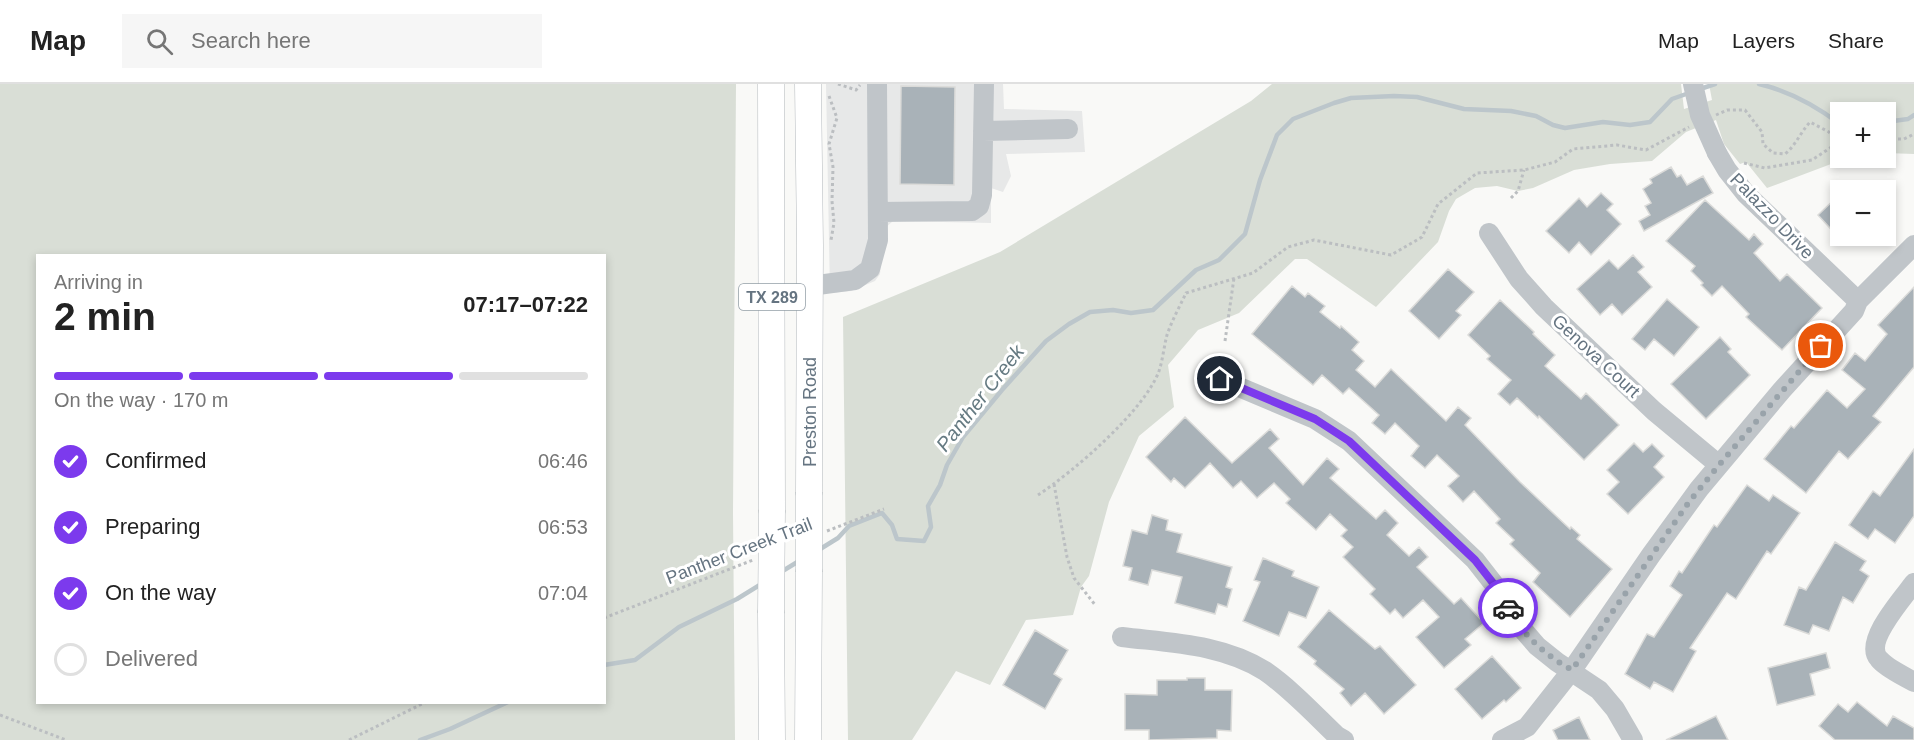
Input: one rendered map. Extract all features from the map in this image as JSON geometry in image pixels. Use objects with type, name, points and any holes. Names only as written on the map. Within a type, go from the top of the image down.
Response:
[{"type":"main road","name":"Preston Road","points":[[771,84],[772,740]]},
{"type":"main road","name":"Preston Road","points":[[808,740],[810,286],[818,88]]},
{"type":"street","points":[[810,286],[855,279],[870,269],[878,240],[877,84]]},
{"type":"street","points":[[878,212],[972,211],[979,206],[982,195],[984,84]]},
{"type":"street","name":"Palazzo Drive","points":[[1693,84],[1700,115],[1727,170],[1746,194],[1858,301]]},
{"type":"street","points":[[983,131],[1068,129]]},
{"type":"street","name":"Genova Court","points":[[1489,233],[1519,279],[1544,307],[1646,404],[1719,465]]},
{"type":"street","points":[[1502,740],[1527,726],[1572,670],[1680,514],[1719,465],[1801,368],[1854,311],[1858,301],[1914,245]]},
{"type":"street","points":[[1220,379],[1315,419],[1349,441],[1475,560],[1493,583],[1518,624],[1531,639],[1552,658],[1599,690],[1615,710],[1633,740]]},
{"type":"street","points":[[1914,583],[1876,638],[1875,652],[1882,663],[1914,682]]},
{"type":"street","points":[[1122,637],[1201,646],[1247,661],[1280,682],[1340,738]]},
{"type":"path","points":[[838,84],[856,90],[861,84]]},
{"type":"path","points":[[818,88],[837,118],[830,144],[833,167],[834,224],[831,244]]},
{"type":"path","points":[[1709,116],[1727,110],[1745,110],[1761,132],[1763,144],[1773,153],[1785,154],[1794,147],[1801,132],[1810,122],[1830,133]]},
{"type":"path","points":[[1038,495],[1094,450],[1127,418],[1144,395],[1159,372],[1168,333],[1186,293],[1253,273],[1288,247],[1314,240],[1391,255],[1422,237],[1438,204],[1477,173],[1524,170],[1555,162],[1572,149],[1617,145],[1646,150],[1691,126]]},
{"type":"path","points":[[1896,139],[1904,139],[1914,134]]},
{"type":"path","points":[[1737,157],[1745,164],[1765,168],[1812,160],[1830,149]]},
{"type":"path","points":[[1511,198],[1518,191],[1524,170]]},
{"type":"path","points":[[1225,340],[1234,278]]},
{"type":"path","points":[[1054,484],[1067,557],[1074,578],[1096,606]]},
{"type":"path","name":"Panther Creek Trail","points":[[817,535],[884,509]]},
{"type":"path","name":"Panther Creek Trail","points":[[606,617],[761,557]]},
{"type":"path","points":[[349,740],[422,704]]},
{"type":"path","points":[[0,716],[66,740]]},
{"type":"shaded area","points":[[0,84],[736,84],[733,513],[735,740],[0,740]]},
{"type":"shaded area","points":[[826,84],[1003,84],[1004,109],[1082,111],[1085,152],[1006,154],[1011,176],[1003,192],[991,188],[991,223],[893,221],[884,229],[880,274],[875,281],[851,291],[830,293]]},
{"type":"shaded area","points":[[1272,84],[1681,84],[1684,109],[1712,100],[1709,84],[1914,84],[1914,154],[1896,153],[1896,102],[1830,102],[1830,164],[1767,188],[1746,162],[1740,164],[1724,144],[1716,120],[1686,132],[1652,161],[1610,164],[1574,170],[1533,188],[1518,191],[1497,186],[1475,188],[1456,199],[1449,211],[1438,242],[1376,307],[1307,259],[1295,259],[1239,313],[1198,330],[1168,365],[1174,407],[1139,436],[1109,502],[1089,576],[1081,587],[1073,615],[1026,620],[990,685],[956,671],[912,740],[848,740],[843,317],[1000,252],[1251,101]]},
{"type":"building","points":[[901,86],[955,87],[954,185],[900,184]]},
{"type":"building","points":[[1671,167],[1677,177],[1681,175],[1687,185],[1703,176],[1713,193],[1644,231],[1639,221],[1650,215],[1645,206],[1651,203],[1643,189],[1652,183],[1650,179]]},
{"type":"building","points":[[1601,193],[1613,204],[1607,210],[1621,224],[1591,255],[1579,242],[1569,253],[1546,231],[1579,198],[1587,207]]},
{"type":"building","points":[[1705,200],[1749,240],[1754,234],[1763,244],[1754,253],[1780,281],[1787,274],[1822,308],[1782,350],[1746,317],[1749,314],[1722,286],[1712,296],[1691,271],[1695,266],[1666,241]]},
{"type":"building","points":[[1830,204],[1830,228],[1818,215]]},
{"type":"building","points":[[1633,255],[1644,267],[1638,272],[1652,287],[1622,315],[1612,304],[1600,315],[1577,289],[1609,260],[1618,269]]},
{"type":"building","points":[[1448,269],[1474,292],[1456,311],[1461,315],[1439,339],[1409,311]]},
{"type":"building","points":[[1292,286],[1305,297],[1308,293],[1325,306],[1320,312],[1359,342],[1352,350],[1364,361],[1356,370],[1375,387],[1391,369],[1446,421],[1458,407],[1471,418],[1465,425],[1520,482],[1570,529],[1571,527],[1580,535],[1577,539],[1612,569],[1570,617],[1533,582],[1540,573],[1510,544],[1514,540],[1496,523],[1500,519],[1474,491],[1463,502],[1448,486],[1459,476],[1437,455],[1425,468],[1411,456],[1419,446],[1395,423],[1385,434],[1372,423],[1379,415],[1349,388],[1343,394],[1322,375],[1313,385],[1252,334]]},
{"type":"building","points":[[1914,287],[1914,367],[1873,416],[1881,422],[1848,459],[1839,451],[1806,493],[1764,459],[1791,426],[1794,428],[1827,390],[1847,408],[1865,389],[1842,370],[1855,353],[1865,361],[1887,334],[1878,325]]},
{"type":"building","points":[[1667,299],[1699,327],[1674,356],[1654,339],[1645,350],[1632,339]]},
{"type":"building","points":[[1500,300],[1555,355],[1545,366],[1581,399],[1586,393],[1619,425],[1584,460],[1517,398],[1510,405],[1498,394],[1511,380],[1487,359],[1490,356],[1468,335]]},
{"type":"building","points":[[1720,337],[1731,349],[1728,352],[1750,375],[1706,419],[1671,384]]},
{"type":"building","points":[[1185,417],[1232,463],[1270,429],[1279,439],[1269,448],[1303,485],[1327,458],[1339,469],[1330,478],[1376,519],[1385,510],[1398,523],[1387,535],[1409,556],[1419,547],[1428,557],[1417,567],[1454,604],[1461,598],[1484,623],[1465,639],[1471,645],[1444,668],[1416,637],[1439,617],[1423,600],[1403,618],[1395,609],[1390,614],[1370,594],[1375,589],[1343,557],[1353,547],[1341,536],[1347,530],[1330,514],[1316,530],[1286,503],[1290,499],[1274,483],[1257,498],[1241,481],[1233,488],[1210,463],[1185,488],[1174,478],[1171,482],[1146,457]]},
{"type":"building","points":[[1634,443],[1643,452],[1652,444],[1664,456],[1654,467],[1664,477],[1628,514],[1607,494],[1619,482],[1607,470]]},
{"type":"building","points":[[1914,449],[1914,516],[1895,543],[1875,529],[1868,539],[1849,525],[1873,491],[1880,496]]},
{"type":"building","points":[[1747,485],[1769,501],[1773,495],[1800,513],[1771,554],[1767,551],[1736,599],[1727,593],[1690,648],[1696,651],[1673,692],[1654,682],[1650,689],[1625,674],[1647,634],[1654,637],[1682,595],[1670,586],[1679,571],[1682,573],[1714,525],[1717,527]]},
{"type":"building","points":[[1152,515],[1168,520],[1166,530],[1182,534],[1177,552],[1232,567],[1226,587],[1232,589],[1227,607],[1218,604],[1215,614],[1175,603],[1182,577],[1152,570],[1148,585],[1129,580],[1132,568],[1123,566],[1132,530],[1147,534]]},
{"type":"building","points":[[1835,542],[1866,561],[1860,570],[1869,576],[1853,603],[1843,597],[1829,631],[1813,625],[1809,634],[1784,625],[1799,587],[1806,590]]},
{"type":"building","points":[[1263,558],[1294,571],[1292,576],[1319,587],[1306,618],[1289,612],[1279,636],[1243,621],[1260,582],[1254,580]]},
{"type":"building","points":[[1329,610],[1375,649],[1380,646],[1416,685],[1384,714],[1365,693],[1351,706],[1340,693],[1344,689],[1298,647]]},
{"type":"building","points":[[1035,630],[1068,650],[1054,674],[1062,679],[1045,709],[1003,685]]},
{"type":"building","points":[[1826,653],[1830,668],[1810,674],[1815,695],[1777,705],[1768,668]]},
{"type":"building","points":[[1492,656],[1521,688],[1482,719],[1455,689]]},
{"type":"building","points":[[1187,678],[1205,678],[1205,690],[1232,690],[1231,731],[1217,730],[1217,738],[1149,740],[1149,730],[1125,730],[1125,694],[1157,695],[1157,680],[1187,680]]},
{"type":"building","points":[[1857,702],[1887,726],[1893,716],[1914,728],[1914,740],[1835,740],[1819,726],[1838,704],[1848,712]]},
{"type":"building","points":[[1716,716],[1728,740],[1666,740]]},
{"type":"building","points":[[1579,717],[1590,740],[1558,740],[1553,730]]},
{"type":"waterway","name":"Panther Creek","points":[[1700,89],[1715,84]]},
{"type":"waterway","name":"Panther Creek","points":[[1759,84],[1802,100],[1830,117]]},
{"type":"waterway","name":"Panther Creek","points":[[817,551],[838,538],[849,526],[882,513],[892,525],[897,539],[924,541],[931,527],[928,506],[940,485],[947,465],[963,437],[1002,390],[1046,341],[1069,324],[1090,312],[1113,310],[1131,313],[1153,310],[1196,270],[1219,260],[1245,234],[1260,180],[1277,135],[1293,119],[1351,98],[1394,96],[1417,97],[1464,109],[1511,111],[1536,116],[1553,125],[1565,128],[1603,122],[1630,125],[1650,122],[1672,99],[1689,93]]},
{"type":"waterway","name":"Panther Creek","points":[[1896,121],[1908,119],[1914,115]]},
{"type":"waterway","name":"Panther Creek","points":[[781,572],[799,561]]},
{"type":"waterway","name":"Panther Creek","points":[[606,665],[635,660],[679,627],[737,599],[763,583]]},
{"type":"waterway","name":"Panther Creek","points":[[420,740],[504,704]]},
{"type":"way so far","points":[[1508,608],[1518,624],[1537,645],[1557,662],[1572,670],[1689,502],[1821,346]]},
{"type":"route","points":[[1220,379],[1315,419],[1349,441],[1475,560],[1493,583],[1508,608]]}]
